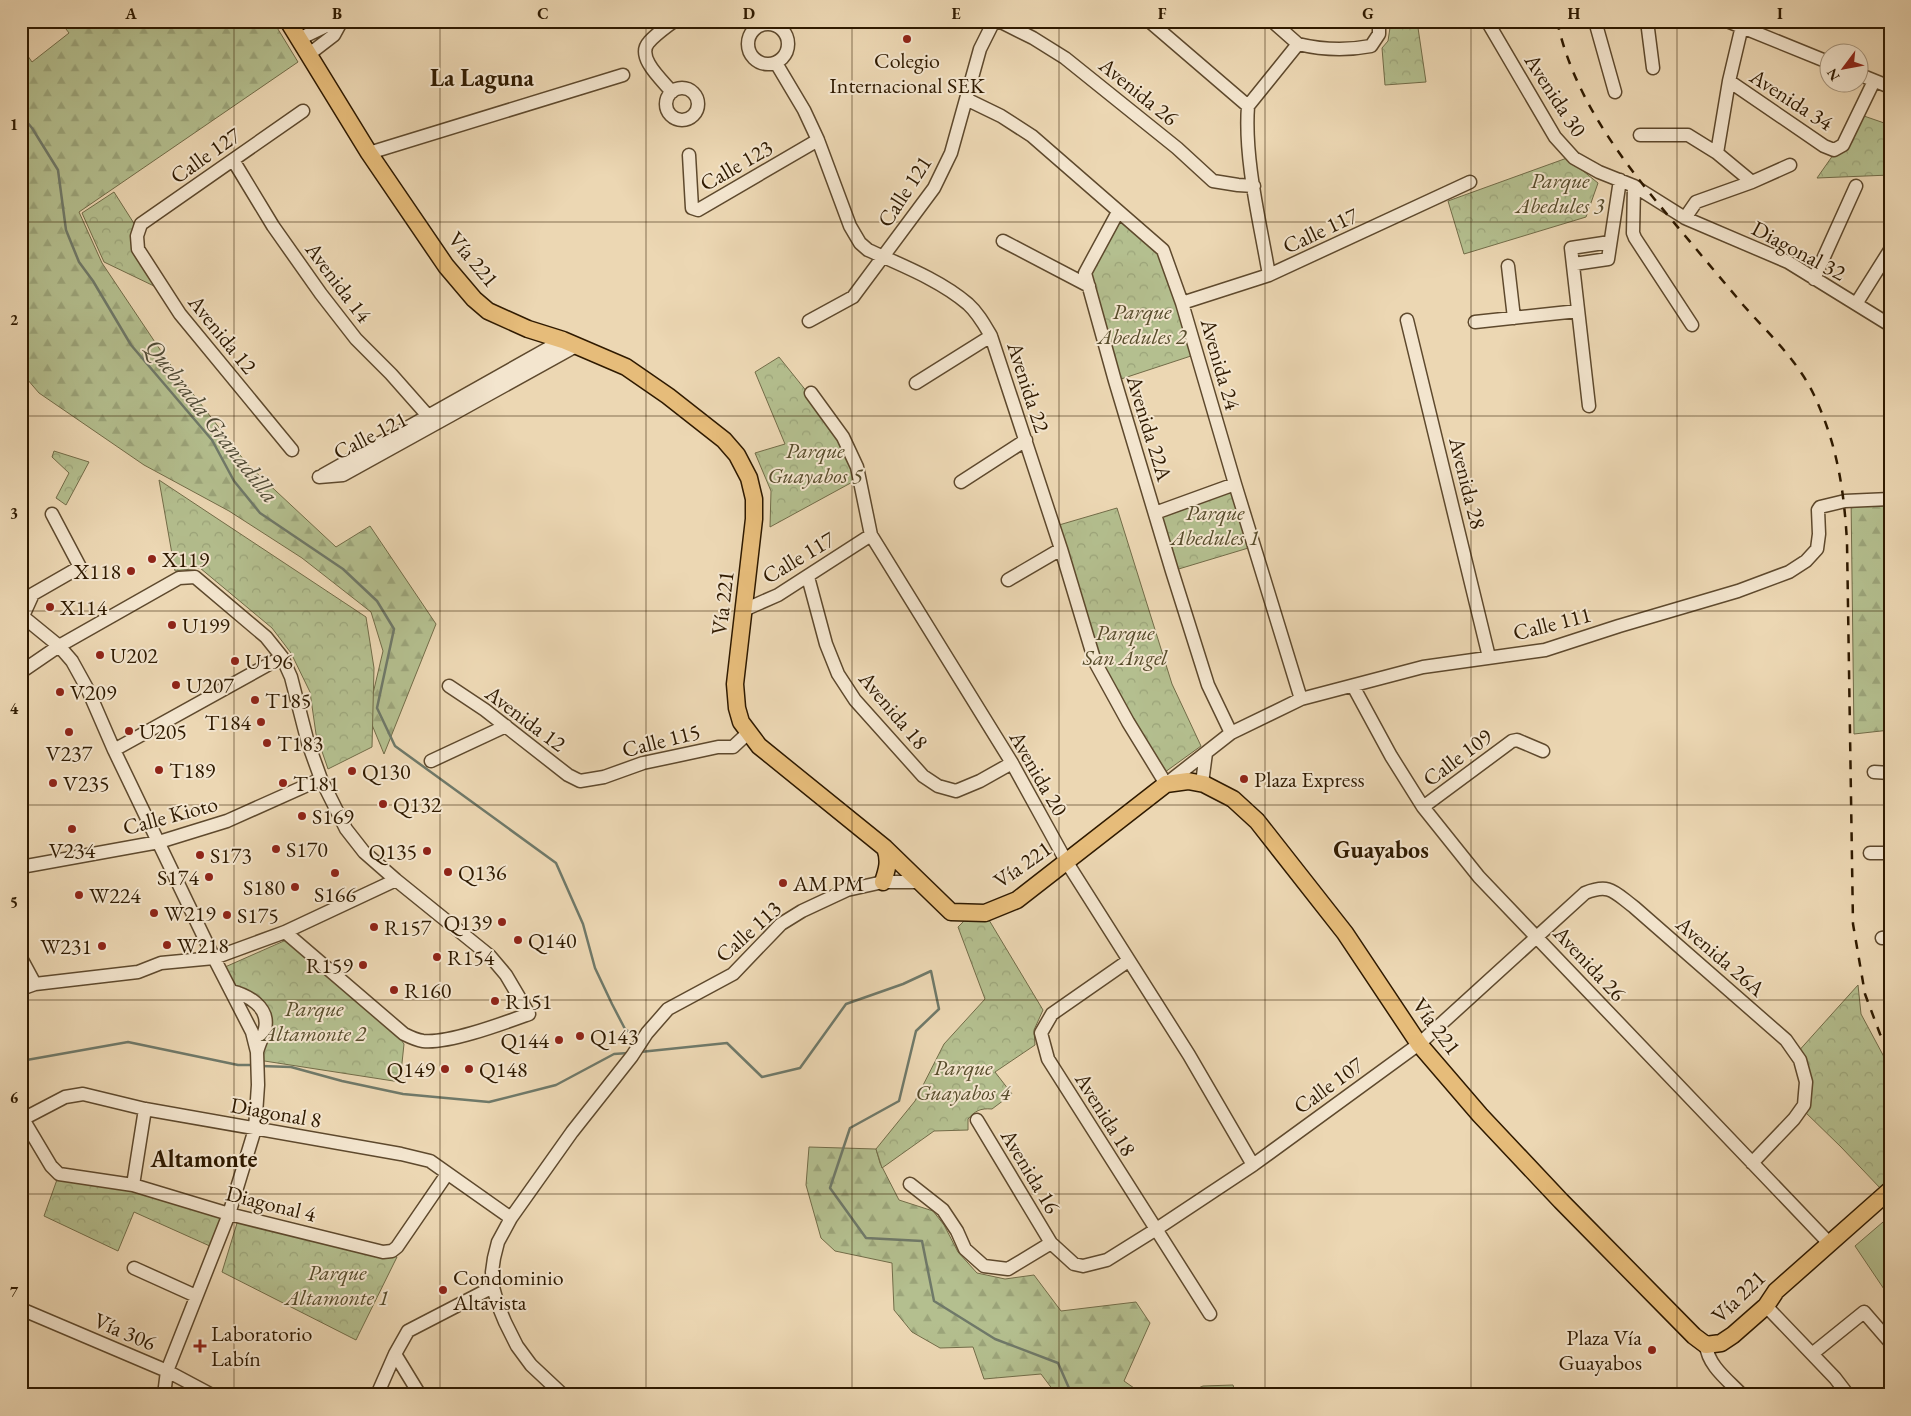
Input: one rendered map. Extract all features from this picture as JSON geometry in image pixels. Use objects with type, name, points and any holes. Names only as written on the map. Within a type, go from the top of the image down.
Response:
[{"type":"main road","name":"Vía 221","points":[[288,21],[369,153],[446,266],[474,299],[488,310],[528,329],[569,343],[626,367],[668,396],[724,440],[737,455],[749,478],[754,499],[754,519],[735,684],[737,708],[741,722],[759,746],[885,848],[951,912],[985,913],[1017,900],[1166,784],[1188,781],[1202,783],[1233,798],[1257,821],[1280,848],[1345,933],[1419,1044],[1480,1115],[1561,1201],[1688,1330],[1706,1345],[1721,1343],[1766,1306],[1776,1291],[1829,1242],[1890,1190]]},
{"type":"main road","points":[[883,882],[888,868],[888,857],[885,848]]},
{"type":"street","points":[[672,92],[650,66],[645,57],[645,48],[648,43],[674,21]]},
{"type":"street","name":"Calle 121","points":[[809,321],[853,297],[934,188],[951,153],[980,49],[994,21]]},
{"type":"street","name":"Avenida 26","points":[[998,21],[1033,38],[1065,58],[1177,148],[1213,181],[1254,186]]},
{"type":"street","points":[[1149,21],[1248,106]]},
{"type":"street","points":[[1272,21],[1298,44],[1320,49],[1350,50],[1370,46],[1378,34],[1379,21]]},
{"type":"street","name":"Avenida 30","points":[[1487,21],[1555,137],[1574,158],[1599,172],[1634,186],[1685,218]]},
{"type":"street","points":[[1595,21],[1615,92]]},
{"type":"street","points":[[1648,21],[1653,68]]},
{"type":"street","points":[[1727,21],[1818,58]]},
{"type":"street","points":[[299,39],[328,25],[343,23]]},
{"type":"street","points":[[308,55],[334,35],[343,23]]},
{"type":"street","points":[[759,23],[775,25],[782,29],[786,36],[788,44],[786,52],[776,63],[768,65],[760,63],[749,52],[747,45],[748,37],[759,23]]},
{"type":"street","points":[[1717,152],[1729,81],[1742,26]]},
{"type":"street","points":[[1270,275],[1254,186],[1247,124],[1248,106],[1298,44]]},
{"type":"street","name":"Avenida 22","points":[[776,63],[804,110],[818,140],[854,234],[868,250],[934,282],[967,304],[980,318],[991,336],[1061,549],[1095,662],[1128,722],[1166,784]]},
{"type":"street","points":[[369,153],[623,75]]},
{"type":"street","points":[[1868,78],[1890,87]]},
{"type":"street","name":"Avenida 34","points":[[1729,81],[1824,146],[1834,150],[1843,145],[1874,81]]},
{"type":"street","name":"Avenida 24","points":[[966,99],[1001,116],[1032,136],[1163,250],[1182,303],[1301,699]]},
{"type":"street","name":"Calle 127","points":[[137,236],[141,224],[303,111]]},
{"type":"street","points":[[1640,136],[1688,135],[1717,152],[1752,182]]},
{"type":"street","name":"Calle 123","points":[[689,155],[692,208],[698,210],[818,140]]},
{"type":"street","name":"Avenida 14","points":[[232,160],[273,226],[321,294],[356,339],[391,374],[428,417]]},
{"type":"street","points":[[1685,218],[1696,202],[1752,182],[1790,165]]},
{"type":"street","points":[[1589,406],[1571,248],[1610,242],[1620,180]]},
{"type":"street","name":"Calle 117","points":[[1182,303],[1270,275],[1470,182]]},
{"type":"street","points":[[1634,186],[1634,238],[1692,325]]},
{"type":"street","points":[[1814,279],[1856,186]]},
{"type":"street","name":"Avenida 22A","points":[[1118,212],[1086,273],[1115,381],[1208,685],[1231,733]]},
{"type":"street","name":"Diagonal 32","points":[[1685,218],[1788,262],[1890,325]]},
{"type":"street","name":"Avenida 12","points":[[137,236],[138,249],[180,314],[292,450]]},
{"type":"street","points":[[1003,241],[1089,286]]},
{"type":"street","points":[[1856,304],[1890,250]]},
{"type":"street","points":[[1508,266],[1514,318]]},
{"type":"street","points":[[1475,322],[1578,311]]},
{"type":"street","name":"Avenida 28","points":[[1407,320],[1490,657]]},
{"type":"street","points":[[916,383],[991,336]]},
{"type":"street","name":"Calle 121","points":[[569,343],[343,476],[319,477],[428,417],[569,343]]},
{"type":"street","name":"Avenida 20","points":[[811,392],[843,437],[857,467],[871,536],[1012,763],[1066,861],[1189,1056],[1253,1165]]},
{"type":"street","points":[[961,482],[1026,440]]},
{"type":"street","points":[[1155,514],[1235,484]]},
{"type":"street","name":"Calle 111","points":[[1166,784],[1231,733],[1301,699],[1423,668],[1545,650],[1738,591],[1789,572],[1813,556],[1819,534],[1818,510],[1820,507],[1845,502],[1890,498]]},
{"type":"street","points":[[52,514],[80,567],[34,594],[22,616],[59,646],[72,662],[88,690],[114,750],[233,995],[240,1018],[258,1054]]},
{"type":"street","name":"Calle 117","points":[[744,610],[778,595],[871,536]]},
{"type":"street","points":[[1008,580],[1061,549]]},
{"type":"street","points":[[21,672],[59,646],[179,578],[195,577],[266,637],[282,657],[291,677],[308,742],[321,778],[346,829],[364,852],[490,956],[506,976],[529,1014],[500,1025],[436,1041],[413,1039],[404,1034],[285,932]]},
{"type":"street","name":"Avenida 18","points":[[808,577],[826,644],[838,674],[855,700],[923,776],[938,786],[956,790],[980,781],[1012,763]]},
{"type":"street","points":[[114,750],[282,657]]},
{"type":"street","name":"Avenida 12","points":[[449,686],[506,726],[568,775],[580,781]]},
{"type":"street","name":"Avenida 26","points":[[1353,686],[1391,756],[1423,807],[1479,877],[1829,1242]]},
{"type":"street","points":[[431,761],[506,726]]},
{"type":"street","name":"Calle 115","points":[[580,781],[604,777],[643,762],[718,747],[734,747],[748,733]]},
{"type":"street","name":"Calle 109","points":[[1423,807],[1512,741],[1516,740],[1543,751]]},
{"type":"street","points":[[1202,783],[1206,753]]},
{"type":"street","points":[[1874,772],[1890,773]]},
{"type":"street","name":"Calle Kioto","points":[[21,867],[159,842],[227,821],[321,778]]},
{"type":"street","points":[[1870,853],[1890,853]]},
{"type":"street","points":[[21,989],[35,984],[138,972],[161,963],[214,958],[285,932],[396,880]]},
{"type":"street","name":"Calle 113","points":[[512,1218],[572,1132],[632,1056],[647,1033],[668,1010],[733,974],[766,939],[802,911],[847,890],[883,882],[918,882]]},
{"type":"street","name":"Calle 107","points":[[1051,1243],[1074,1264],[1083,1266],[1106,1260],[1155,1230],[1253,1165],[1419,1044],[1585,893],[1597,888],[1610,888]]},
{"type":"street","name":"Avenida 26A","points":[[1610,888],[1634,906],[1786,1040],[1800,1060],[1806,1082],[1804,1105],[1794,1119],[1752,1163]]},
{"type":"street","points":[[21,958],[35,984]]},
{"type":"street","name":"Avenida 18","points":[[1128,961],[1052,1014],[1041,1033],[1048,1059],[1210,1314]]},
{"type":"street","points":[[164,1395],[167,1371],[229,1214],[255,1129],[258,1054],[266,1026],[262,1010],[254,1000],[246,995],[233,995]]},
{"type":"street","name":"Diagonal 8","points":[[22,1119],[65,1097],[83,1094],[145,1109],[400,1154],[430,1161],[512,1218]]},
{"type":"street","points":[[133,1185],[145,1109]]},
{"type":"street","name":"Diagonal 4","points":[[22,1119],[51,1166],[59,1174],[133,1185],[229,1214],[383,1252],[392,1251],[397,1247],[447,1174]]},
{"type":"street","name":"Avenida 16","points":[[977,1120],[1051,1243]]},
{"type":"street","points":[[910,1184],[943,1210],[957,1231],[965,1249],[984,1266],[1008,1269],[1051,1243]]},
{"type":"street","points":[[512,1218],[498,1242],[492,1272],[493,1287],[504,1322],[516,1346],[531,1365],[562,1395]]},
{"type":"street","points":[[134,1268],[196,1296]]},
{"type":"street","points":[[377,1395],[395,1354],[408,1331],[493,1287]]},
{"type":"street","points":[[1766,1306],[1847,1393]]},
{"type":"street","name":"Vía 306","points":[[21,1309],[167,1371],[212,1395]]},
{"type":"street","points":[[1812,1354],[1862,1314],[1866,1313],[1890,1342]]},
{"type":"street","points":[[1706,1345],[1707,1355],[1714,1366],[1742,1395]]},
{"type":"street","points":[[395,1354],[420,1395]]},
{"type":"green space","points":[[60,21],[273,21],[298,62],[79,212],[102,263],[167,360],[247,464],[336,547],[370,526],[436,624],[384,754],[368,715],[383,651],[371,612],[302,558],[229,511],[144,465],[39,393],[21,372],[21,46],[32,62],[69,33]]},
{"type":"green space","points":[[1391,21],[1417,21],[1426,82],[1385,85],[1382,48],[1388,41]]},
{"type":"green space","points":[[1861,115],[1890,125],[1890,175],[1817,178]]},
{"type":"green space","name":"Parque Abedules 3","points":[[1567,158],[1598,183],[1586,217],[1464,254],[1448,201]]},
{"type":"green space","points":[[114,192],[135,225],[156,284],[154,286],[104,262],[82,213]]},
{"type":"green space","name":"Parque Abedules 2","points":[[1118,212],[1163,250],[1197,354],[1115,381],[1085,273]]},
{"type":"green space","name":"Parque Guayabos 5","points":[[779,357],[832,423],[858,479],[770,527],[771,491],[755,453],[785,444],[755,372]]},
{"type":"green space","points":[[54,451],[89,462],[66,505],[56,498],[69,473],[52,457]]},
{"type":"green space","points":[[159,480],[366,617],[374,668],[372,747],[328,769],[316,734],[310,692],[291,653],[272,628],[200,568],[175,571]]},
{"type":"green space","name":"Parque Abedules 1","points":[[1235,484],[1255,546],[1172,571],[1155,513]]},
{"type":"green space","points":[[1851,495],[1890,495],[1890,730],[1854,734]]},
{"type":"green space","name":"Parque San Ángel","points":[[1117,508],[1172,684],[1201,746],[1161,775],[1095,662],[1059,525]]},
{"type":"green space","name":"Parque Guayabos 4","points":[[968,917],[989,920],[1043,1010],[1034,1030],[1035,1045],[995,1072],[1012,1094],[992,1109],[984,1109],[973,1114],[968,1119],[968,1130],[934,1131],[882,1168],[876,1149],[915,1101],[944,1044],[985,999],[958,927]]},
{"type":"green space","name":"Parque Altamonte 2","points":[[293,937],[384,1016],[404,1044],[400,1082],[258,1060],[262,1012],[238,992],[225,967]]},
{"type":"green space","points":[[1858,985],[1861,1014],[1890,1068],[1890,1181],[1881,1189],[1803,1110],[1806,1086],[1796,1054]]},
{"type":"green space","points":[[809,1147],[876,1149],[880,1163],[899,1200],[933,1211],[944,1225],[958,1252],[977,1273],[1005,1279],[1034,1275],[1061,1311],[1136,1302],[1150,1323],[1124,1381],[1144,1395],[1050,1395],[1053,1390],[1041,1374],[984,1379],[973,1347],[940,1348],[912,1332],[894,1310],[892,1263],[835,1251],[821,1238],[806,1185]]},
{"type":"green space","points":[[59,1174],[128,1187],[225,1219],[212,1247],[134,1212],[118,1251],[44,1216]]},
{"type":"green space","points":[[1890,1216],[1890,1298],[1855,1246]]},
{"type":"green space","name":"Parque Altamonte 1","points":[[238,1220],[397,1257],[356,1340],[222,1272]]},
{"type":"green space","points":[[1233,1385],[1236,1395],[1182,1395],[1203,1386]]},
{"type":"waterway","name":"Quebrada Granadilla","points":[[21,115],[32,128],[58,170],[66,230],[79,262],[93,281],[131,345],[212,440],[234,481],[260,513],[343,569],[377,601],[394,629],[377,708],[395,746],[556,863],[583,924],[595,968],[625,1029],[639,1039]]},
{"type":"waterway","points":[[640,1052],[727,1043],[762,1077],[800,1068],[846,1004],[903,984],[931,971],[939,1009],[916,1031],[899,1101],[850,1128],[830,1188],[866,1238],[922,1241],[934,1301],[995,1339],[1058,1363],[1072,1395]]},
{"type":"waterway","points":[[21,1061],[128,1042],[238,1065],[253,1065]]},
{"type":"waterway","points":[[261,1066],[291,1067],[342,1081],[403,1094],[489,1102],[556,1085],[614,1054],[628,1053]]},
{"type":"railway","points":[[1557,21],[1565,51],[1577,80],[1590,107],[1606,133],[1661,207],[1800,371],[1822,413],[1834,449],[1844,504],[1847,542],[1853,924],[1865,994],[1880,1034],[1890,1052]]},
{"type":"place","name":"Colegio Internacional SEK","points":[[907,39]]},
{"type":"place","name":"X119","points":[[152,559]]},
{"type":"place","name":"X118","points":[[131,571]]},
{"type":"place","name":"X114","points":[[50,607]]},
{"type":"place","name":"U199","points":[[172,625]]},
{"type":"place","name":"U202","points":[[100,655]]},
{"type":"place","name":"U196","points":[[235,661]]},
{"type":"place","name":"U207","points":[[176,685]]},
{"type":"place","name":"V209","points":[[60,692]]},
{"type":"place","name":"T185","points":[[255,700]]},
{"type":"place","name":"T184","points":[[261,722]]},
{"type":"place","name":"U205","points":[[129,731]]},
{"type":"place","name":"V237","points":[[69,732]]},
{"type":"place","name":"T183","points":[[267,743]]},
{"type":"place","name":"T189","points":[[159,770]]},
{"type":"place","name":"Q130","points":[[352,771]]},
{"type":"place","name":"Plaza Express","points":[[1244,779]]},
{"type":"place","name":"V235","points":[[53,783]]},
{"type":"place","name":"T181","points":[[283,783]]},
{"type":"place","name":"Q132","points":[[383,804]]},
{"type":"place","name":"S169","points":[[302,816]]},
{"type":"place","name":"V234","points":[[72,829]]},
{"type":"place","name":"S170","points":[[276,849]]},
{"type":"place","name":"Q135","points":[[427,851]]},
{"type":"place","name":"S173","points":[[200,855]]},
{"type":"place","name":"Q136","points":[[448,872]]},
{"type":"place","name":"S166","points":[[335,873]]},
{"type":"place","name":"S174","points":[[209,877]]},
{"type":"place","name":"AM PM","points":[[783,883]]},
{"type":"place","name":"S180","points":[[295,887]]},
{"type":"place","name":"W224","points":[[79,895]]},
{"type":"place","name":"W219","points":[[154,913]]},
{"type":"place","name":"S175","points":[[227,915]]},
{"type":"place","name":"Q139","points":[[502,922]]},
{"type":"place","name":"R157","points":[[374,927]]},
{"type":"place","name":"Q140","points":[[518,940]]},
{"type":"place","name":"W218","points":[[167,945]]},
{"type":"place","name":"W231","points":[[102,946]]},
{"type":"place","name":"R154","points":[[437,957]]},
{"type":"place","name":"R159","points":[[363,965]]},
{"type":"place","name":"R160","points":[[394,990]]},
{"type":"place","name":"R151","points":[[495,1001]]},
{"type":"place","name":"Q143","points":[[580,1036]]},
{"type":"place","name":"Q144","points":[[559,1040]]},
{"type":"place","name":"Q149","points":[[445,1069]]},
{"type":"place","name":"Q148","points":[[469,1069]]},
{"type":"place","name":"Condominio Altavista","points":[[443,1290]]},
{"type":"place","name":"Laboratorio Labín","points":[[200,1346]]},
{"type":"place","name":"Plaza Vía Guayabos","points":[[1652,1350]]},
{"type":"district","name":"La Laguna","points":[[482,78]]},
{"type":"district","name":"Guayabos","points":[[1381,850]]},
{"type":"district","name":"Altamonte","points":[[204,1159]]}]
